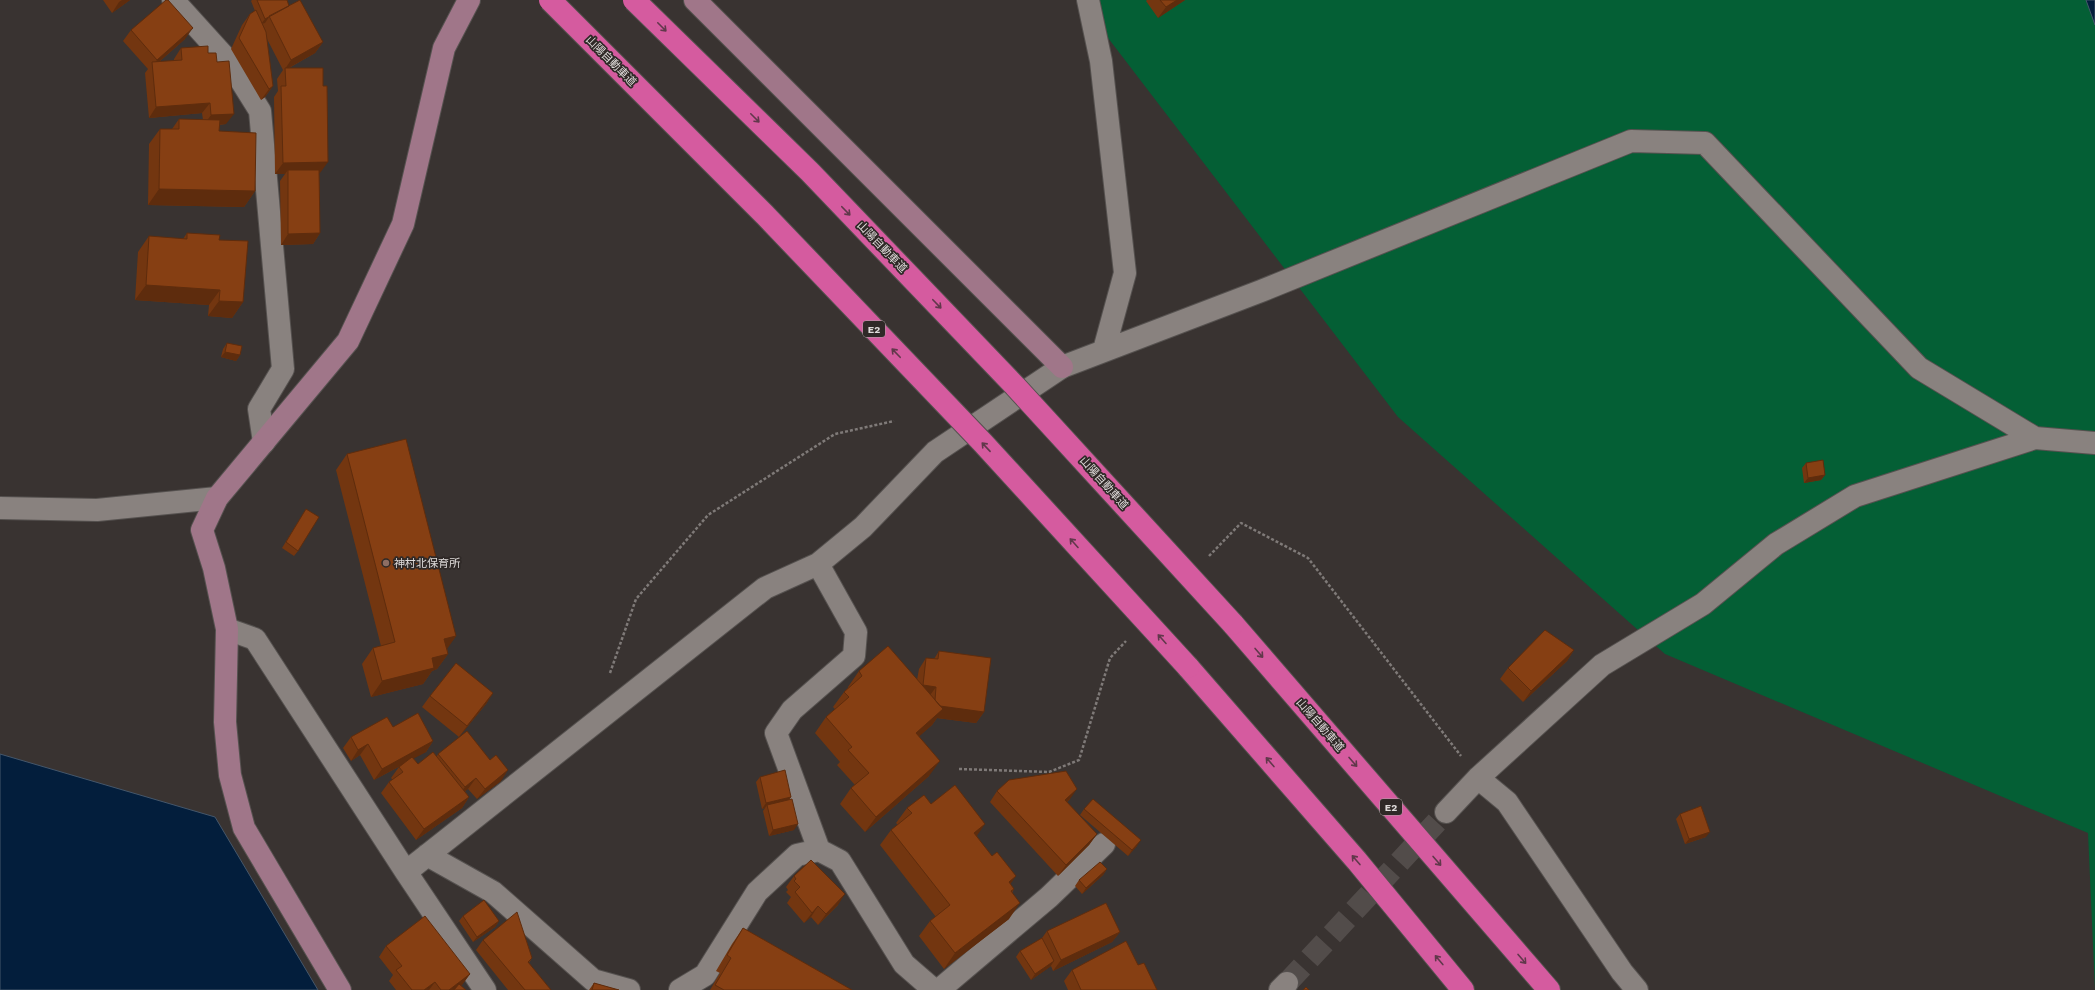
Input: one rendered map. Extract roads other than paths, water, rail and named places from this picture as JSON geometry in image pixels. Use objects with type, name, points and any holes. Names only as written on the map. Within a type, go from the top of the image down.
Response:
[{"type":"highway","name":"山陽自動車道","points":[[550,0],[765,215],[961,420],[1188,668],[1357,862],[1464,990]]},
{"type":"highway","name":"山陽自動車道","points":[[634,0],[810,172],[999,369],[1233,624],[1548,990]]},
{"type":"street","points":[[173,0],[230,62],[260,111],[283,369],[259,409],[264,442]]},
{"type":"street","points":[[340,990],[244,828],[230,775],[225,722],[227,629],[214,568],[202,530],[217,498],[348,341],[403,224],[444,48],[469,0]]},
{"type":"street","points":[[695,0],[1062,367]]},
{"type":"street","points":[[1088,0],[1100,61],[1125,273],[1104,350]]},
{"type":"street","points":[[406,872],[765,588],[818,564],[863,527],[935,452],[1062,367],[1261,290],[1631,141],[1705,143],[1920,368],[2036,438]]},
{"type":"street","points":[[1446,812],[1478,778],[1602,665],[1703,604],[1776,544],[1855,496],[2036,438],[2095,443]]},
{"type":"street","points":[[0,508],[97,510],[217,498]]},
{"type":"street","points":[[818,564],[856,632],[854,656],[792,710],[776,734],[819,850]]},
{"type":"street","points":[[227,629],[255,639],[406,872],[485,990]]},
{"type":"street","points":[[1478,778],[1507,802],[1622,972],[1637,990]]},
{"type":"street","points":[[939,990],[1049,897],[1104,844]]},
{"type":"street","points":[[680,990],[705,975],[757,892],[797,855],[819,850],[840,860],[904,964],[934,990]]},
{"type":"street","points":[[427,855],[493,892],[592,980],[629,990]]},
{"type":"water","points":[[2086,0],[2095,0],[2095,25]]},
{"type":"water","points":[[0,754],[215,817],[318,990],[0,990]]},
{"type":"tunnel","points":[[1287,983],[1446,812]]},
{"type":"place","name":"神村北保育所","points":[[386,563]]}]
